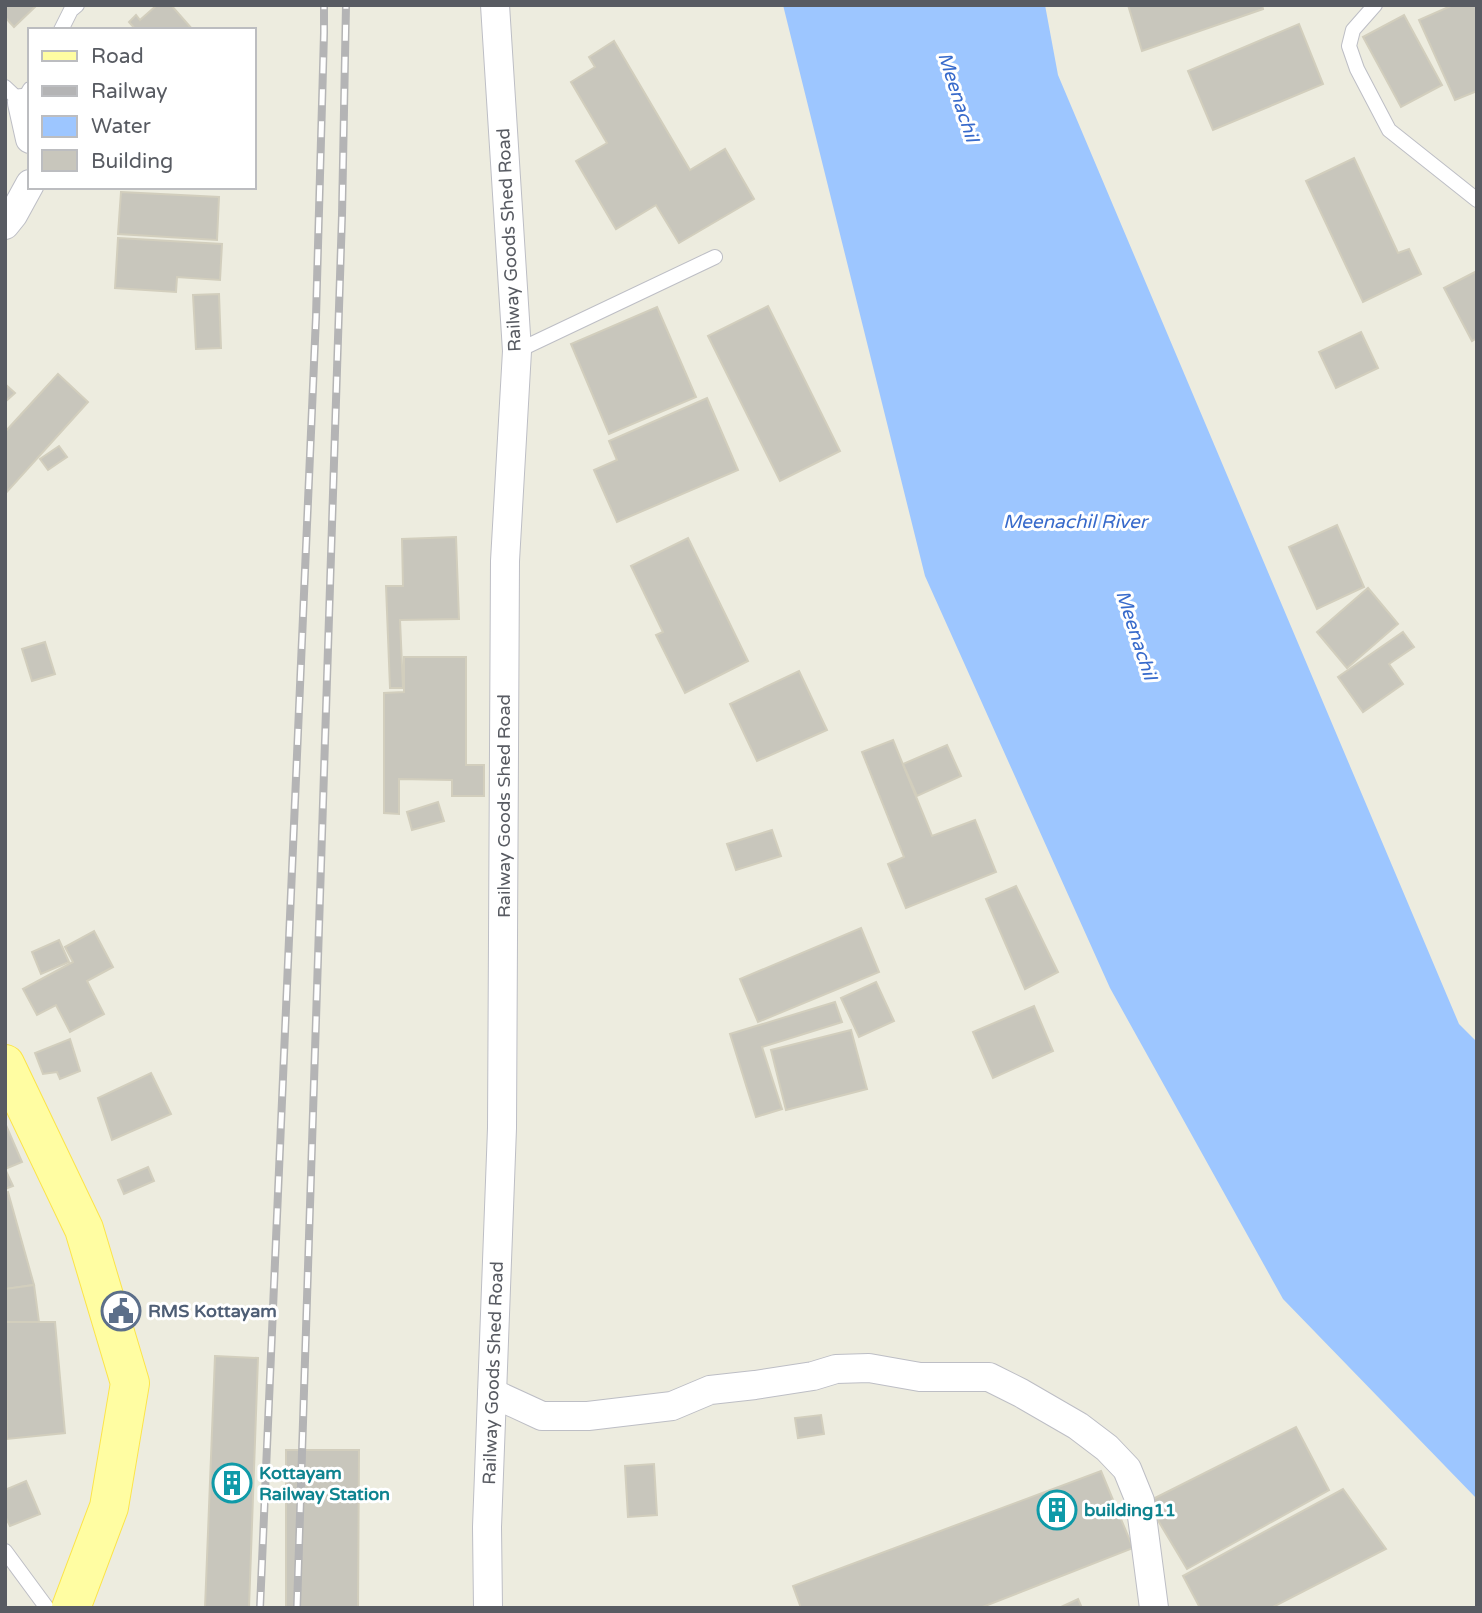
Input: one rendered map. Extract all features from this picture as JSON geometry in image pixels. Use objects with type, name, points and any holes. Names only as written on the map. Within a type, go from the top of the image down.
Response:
[{"type":"main road","points":[[5,1064],[84,1229],[130,1383],[109,1507],[71,1608]]},
{"type":"street","name":"Railway Goods Shed Road","points":[[488,1608],[487,1527],[502,1128],[505,561],[517,351],[495,5]]},
{"type":"street","points":[[19,93],[28,131]]},
{"type":"street","points":[[5,225],[28,188]]},
{"type":"street","points":[[492,1393],[542,1416],[588,1416],[672,1406],[710,1390],[813,1376],[836,1369],[869,1368],[920,1377],[989,1377],[1078,1426],[1107,1448],[1127,1469],[1140,1501],[1154,1608]]},
{"type":"lane","points":[[62,28],[71,10],[77,5]]},
{"type":"lane","points":[[1375,5],[1353,30],[1349,46],[1357,69],[1389,130],[1477,200]]},
{"type":"lane","points":[[517,351],[715,257]]},
{"type":"lane","points":[[5,1550],[47,1608]]},
{"type":"water","name":"Meenachil River","points":[[783,5],[1045,5],[1058,75],[1459,1024],[1477,1042],[1477,1499],[1283,1299],[1110,988],[925,576]]},
{"type":"building","points":[[5,5],[37,5],[14,27],[5,17]]},
{"type":"building","points":[[157,5],[171,5],[191,28],[134,28],[129,22],[136,15],[140,20]]},
{"type":"building","points":[[1128,5],[1262,5],[1263,9],[1142,51]]},
{"type":"building","points":[[1453,5],[1477,5],[1477,91],[1455,100],[1419,20]]},
{"type":"building","points":[[1404,15],[1442,85],[1401,107],[1363,37]]},
{"type":"building","points":[[1299,24],[1323,84],[1213,130],[1188,71]]},
{"type":"building","points":[[614,41],[690,170],[725,149],[754,199],[679,243],[656,205],[616,229],[576,161],[607,143],[571,82],[595,67],[589,57]]},
{"type":"building","points":[[1354,158],[1398,253],[1409,249],[1421,274],[1363,302],[1306,181]]},
{"type":"building","points":[[121,192],[219,197],[217,240],[118,234]]},
{"type":"building","points":[[118,238],[222,244],[220,280],[177,277],[176,292],[115,288]]},
{"type":"building","points":[[1477,271],[1477,338],[1472,341],[1444,288]]},
{"type":"building","points":[[219,294],[221,348],[196,349],[193,295]]},
{"type":"building","points":[[768,306],[840,451],[780,481],[708,336]]},
{"type":"building","points":[[657,307],[696,397],[609,434],[571,344]]},
{"type":"building","points":[[1361,332],[1378,368],[1336,388],[1319,352]]},
{"type":"building","points":[[58,374],[88,402],[5,494],[5,432]]},
{"type":"building","points":[[5,384],[15,393],[5,402]]},
{"type":"building","points":[[707,398],[738,470],[617,522],[594,470],[617,460],[609,441]]},
{"type":"building","points":[[59,446],[67,457],[48,470],[40,459]]},
{"type":"building","points":[[1337,525],[1364,587],[1317,609],[1289,547]]},
{"type":"building","points":[[456,537],[459,619],[400,620],[403,688],[390,688],[386,586],[403,586],[402,539]]},
{"type":"building","points":[[688,538],[748,661],[685,693],[656,635],[663,632],[631,566]]},
{"type":"building","points":[[1368,588],[1398,624],[1347,668],[1317,632]]},
{"type":"building","points":[[1403,632],[1414,647],[1389,664],[1403,684],[1363,712],[1338,677]]},
{"type":"building","points":[[45,642],[55,674],[32,681],[22,649]]},
{"type":"building","points":[[404,657],[466,657],[466,765],[484,765],[484,796],[452,796],[452,780],[399,779],[399,814],[384,813],[384,693],[404,692]]},
{"type":"building","points":[[799,671],[827,730],[757,761],[730,704]]},
{"type":"building","points":[[893,740],[932,836],[975,820],[996,872],[906,908],[888,864],[904,857],[862,752]]},
{"type":"building","points":[[947,745],[961,776],[917,796],[903,764]]},
{"type":"building","points":[[438,802],[444,821],[412,830],[407,812]]},
{"type":"building","points":[[772,830],[781,856],[736,870],[727,844]]},
{"type":"building","points":[[1016,886],[1058,972],[1025,989],[986,899]]},
{"type":"building","points":[[861,928],[879,972],[758,1022],[740,979]]},
{"type":"building","points":[[94,931],[113,967],[87,981],[104,1014],[70,1032],[56,1005],[37,1015],[23,989],[73,962],[65,947]]},
{"type":"building","points":[[59,940],[69,962],[41,974],[32,952]]},
{"type":"building","points":[[876,982],[894,1021],[859,1037],[841,998]]},
{"type":"building","points":[[835,1002],[842,1022],[762,1047],[782,1109],[756,1117],[730,1034]]},
{"type":"building","points":[[1034,1006],[1053,1051],[993,1078],[973,1032]]},
{"type":"building","points":[[851,1030],[867,1089],[786,1110],[771,1050]]},
{"type":"building","points":[[70,1039],[80,1071],[60,1079],[57,1072],[43,1074],[35,1053]]},
{"type":"building","points":[[151,1073],[171,1114],[112,1140],[98,1098]]},
{"type":"building","points":[[5,1123],[22,1162],[5,1169]]},
{"type":"building","points":[[148,1167],[154,1181],[124,1194],[118,1180]]},
{"type":"building","points":[[5,1169],[13,1186],[5,1189]]},
{"type":"building","points":[[8,1192],[34,1285],[5,1289],[5,1193]]},
{"type":"building","points":[[34,1285],[39,1322],[5,1322],[5,1289]]},
{"type":"building","points":[[5,1322],[55,1322],[65,1433],[7,1439]]},
{"type":"building","name":"Kottayam Railway Station","points":[[215,1356],[258,1358],[249,1608],[205,1608]]},
{"type":"building","points":[[821,1415],[824,1434],[798,1438],[795,1418]]},
{"type":"building","points":[[1296,1427],[1329,1490],[1187,1569],[1147,1502]]},
{"type":"building","points":[[286,1450],[359,1450],[358,1608],[286,1608]]},
{"type":"building","points":[[654,1464],[657,1515],[628,1517],[625,1466]]},
{"type":"building","name":"building11","points":[[1101,1471],[1133,1548],[980,1608],[801,1608],[793,1586]]},
{"type":"building","points":[[26,1481],[40,1514],[10,1526],[5,1516],[5,1490]]},
{"type":"building","points":[[1343,1489],[1386,1549],[1271,1608],[1200,1608],[1183,1576]]},
{"type":"building","points":[[1078,1599],[1082,1608],[1059,1608]]},
{"type":"railway","points":[[260,1608],[316,317],[324,5]]},
{"type":"railway","points":[[297,1608],[342,215],[346,5]]},
{"type":"place","name":"RMS Kottayam","points":[[121,1311]]},
{"type":"place","name":"Kottayam Railway Station","points":[[232,1483]]},
{"type":"place","name":"building11","points":[[1057,1510]]},
{"type":"water label","name":"Meenachil","points":[[958,97]]},
{"type":"water label","name":"Meenachil","points":[[1136,635]]}]
